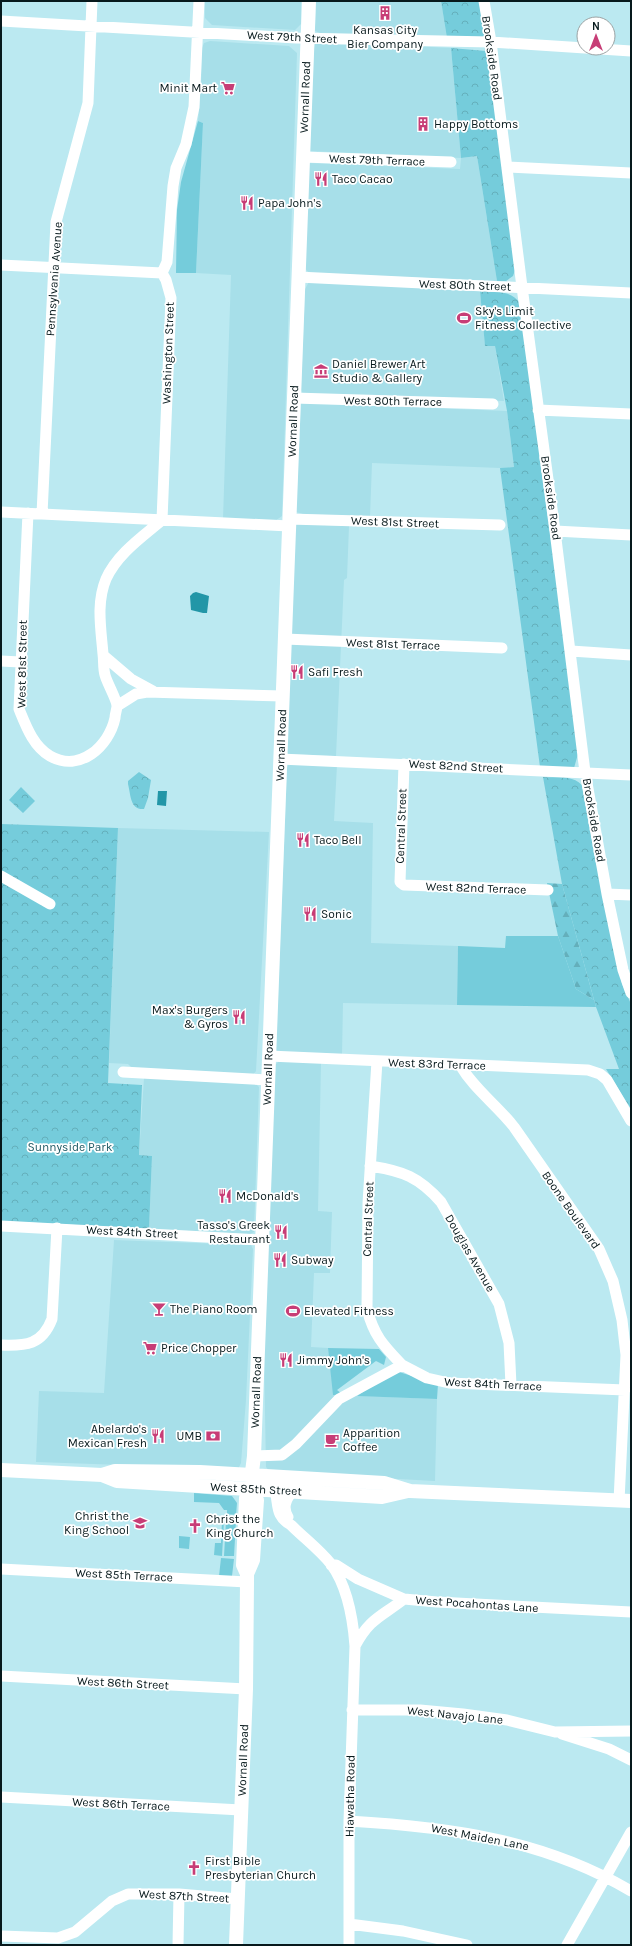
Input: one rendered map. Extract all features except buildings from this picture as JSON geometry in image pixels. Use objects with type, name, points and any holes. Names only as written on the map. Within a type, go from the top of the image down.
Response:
[{"type":"main road","name":"Wornall Road","points":[[236,1945],[246,1689],[247,1578],[253,1560],[257,1500],[251,1482],[254,1456],[309,1]]},
{"type":"main road","name":"West 85th Street","points":[[1,1470],[102,1475],[116,1481],[384,1484],[410,1490],[625,1501]]},
{"type":"main road","name":"West 85th Street","points":[[251,1482],[275,1490],[382,1497],[410,1490]]},
{"type":"street","name":"Pennsylvania Avenue","points":[[42,514],[56,222],[88,103],[92,1]]},
{"type":"street","points":[[1,265],[162,273],[167,262],[173,186],[176,168],[186,144],[194,107],[199,1]]},
{"type":"street","name":"Brookside Road","points":[[484,1],[491,42],[538,410],[571,651],[585,772],[607,894],[623,970],[631,993]]},
{"type":"street","name":"West 79th Street","points":[[1,21],[307,38],[491,42],[631,51]]},
{"type":"street","name":"West 79th Terrace","points":[[303,157],[451,162]]},
{"type":"street","points":[[507,167],[631,173]]},
{"type":"street","name":"Washington Street","points":[[162,273],[166,280],[171,298],[162,520]]},
{"type":"street","name":"West 80th Street","points":[[298,277],[631,293]]},
{"type":"street","name":"West 80th Terrace","points":[[294,398],[493,404]]},
{"type":"street","points":[[538,410],[631,414]]},
{"type":"street","name":"West 81st Street","points":[[1,512],[162,520],[500,525]]},
{"type":"street","name":"West 81st Street","points":[[28,513],[19,709],[28,730],[41,748],[51,756],[62,760],[77,760],[95,752],[101,747],[111,730],[117,706]]},
{"type":"street","points":[[162,520],[117,560],[106,579],[100,604],[100,630],[105,675],[117,706],[136,694],[154,692],[282,696]]},
{"type":"street","points":[[555,531],[631,535]]},
{"type":"street","name":"West 81st Terrace","points":[[285,639],[502,648]]},
{"type":"street","points":[[571,651],[631,655]]},
{"type":"street","points":[[104,656],[131,679],[154,692]]},
{"type":"street","points":[[1,661],[20,662]]},
{"type":"street","name":"West 82nd Street","points":[[280,759],[631,775]]},
{"type":"street","name":"Central Street","points":[[404,764],[400,864],[400,882],[404,885]]},
{"type":"street","points":[[1,876],[50,904]]},
{"type":"street","name":"West 82nd Terrace","points":[[404,885],[548,890]]},
{"type":"street","points":[[607,894],[631,895]]},
{"type":"street","name":"West 83rd Terrace","points":[[269,1056],[588,1070],[603,1077],[631,1120]]},
{"type":"street","name":"Central Street","points":[[378,1061],[370,1166],[367,1309],[371,1324],[380,1341],[402,1365]]},
{"type":"street","name":"Boone Boulevard","points":[[460,1065],[472,1083],[500,1109],[514,1127],[599,1249],[613,1281],[622,1320],[626,1355],[624,1390],[625,1501]]},
{"type":"street","points":[[123,1072],[268,1080]]},
{"type":"street","name":"Douglas Avenue","points":[[370,1166],[401,1172],[416,1178],[428,1187],[441,1202],[499,1304],[509,1343],[511,1385]]},
{"type":"street","name":"West 84th Street","points":[[1,1226],[262,1240]]},
{"type":"street","points":[[1,1345],[22,1346],[31,1344],[49,1328],[52,1319],[58,1228]]},
{"type":"street","points":[[254,1456],[282,1455],[296,1444],[339,1399],[402,1365]]},
{"type":"street","name":"West 84th Terrace","points":[[402,1365],[427,1378],[449,1383],[624,1390]]},
{"type":"street","name":"Hiawatha Road","points":[[275,1490],[280,1516],[283,1521],[291,1526],[331,1565],[344,1592],[353,1622],[354,1646],[349,1821],[349,1945]]},
{"type":"street","name":"Hiawatha Road","points":[[291,1526],[285,1508],[288,1497],[293,1491]]},
{"type":"street","name":"West Pocahontas Lane","points":[[331,1565],[336,1565],[358,1579],[404,1599],[631,1612]]},
{"type":"street","name":"West 85th Terrace","points":[[1,1569],[247,1578]]},
{"type":"street","points":[[354,1646],[364,1630],[372,1621],[404,1599]]},
{"type":"street","name":"West 86th Street","points":[[1,1676],[246,1689]]},
{"type":"street","name":"West Navajo Lane","points":[[352,1710],[420,1710],[507,1720],[555,1732],[609,1749],[631,1760]]},
{"type":"street","name":"West Navajo Lane","points":[[555,1732],[631,1731]]},
{"type":"street","name":"West 86th Terrace","points":[[1,1798],[241,1810]]},
{"type":"street","name":"West Maiden Lane","points":[[349,1821],[412,1824],[484,1836],[566,1858],[606,1876],[631,1891]]},
{"type":"street","points":[[567,1945],[631,1832]]},
{"type":"street","name":"West 87th Street","points":[[1,1936],[58,1938],[75,1932],[112,1901],[128,1894],[179,1894],[238,1899]]},
{"type":"street","points":[[178,1945],[179,1894]]},
{"type":"street","points":[[349,1924],[403,1931],[467,1945]]},
{"type":"shaded area","points":[[205,1],[301,1],[301,24],[295,30],[212,25],[205,18]]},
{"type":"shaded area","points":[[316,1],[441,1],[447,38],[320,33],[315,31]]},
{"type":"shaded area","points":[[210,41],[289,46],[297,53],[282,516],[275,521],[223,519],[231,275],[196,273],[203,123],[198,121],[202,48],[204,43]]},
{"type":"shaded area","points":[[331,42],[451,48],[461,158],[309,151],[315,44]]},
{"type":"shaded area","points":[[477,156],[497,281],[310,273],[307,271],[305,268],[309,163],[460,169],[461,158]]},
{"type":"shaded area","points":[[309,282],[480,291],[485,345],[495,346],[504,401],[303,394],[301,390],[305,289]]},
{"type":"shaded area","points":[[301,403],[507,411],[514,467],[500,468],[372,463],[370,517],[303,514],[296,512]]},
{"type":"shaded area","points":[[295,525],[349,526],[347,578],[344,580],[336,756],[288,754],[286,749]]},
{"type":"shaded area","points":[[196,592],[209,596],[207,613],[191,610],[190,596]]},
{"type":"shaded area","points":[[288,765],[337,765],[334,821],[373,823],[371,943],[458,946],[457,1005],[343,1003],[342,1055],[280,1053],[276,1050]]},
{"type":"shaded area","points":[[158,791],[167,791],[166,806],[157,805]]},
{"type":"shaded area","points":[[118,828],[269,832],[256,1071],[253,1075],[132,1068],[128,1064],[109,1063]]},
{"type":"shaded area","points":[[279,1061],[321,1063],[318,1211],[332,1212],[330,1273],[314,1273],[311,1347],[328,1348],[334,1395],[437,1399],[435,1481],[270,1472],[266,1467],[264,1359],[275,1065]]},
{"type":"shaded area","points":[[144,1078],[256,1084],[259,1087],[254,1232],[250,1234],[149,1229],[152,1156],[139,1155]]},
{"type":"shaded area","points":[[114,1240],[251,1245],[253,1249],[246,1400],[241,1463],[238,1469],[36,1462],[39,1391],[104,1393]]},
{"type":"green space","points":[[441,1],[479,1],[485,37],[447,38]]},
{"type":"green space","points":[[451,48],[486,51],[489,57],[515,270],[513,276],[506,281],[497,281],[477,156],[461,158]]},
{"type":"green space","points":[[198,121],[203,123],[196,273],[176,273],[177,210],[181,182]]},
{"type":"green space","points":[[480,291],[502,292],[512,296],[520,303],[548,510],[578,754],[574,768],[540,767],[500,468],[514,467],[507,411],[495,346],[485,346]]},
{"type":"green space","points":[[139,772],[151,780],[148,798],[144,809],[139,809],[134,805],[128,784],[128,781]]},
{"type":"green space","points":[[543,777],[560,777],[571,779],[581,784],[584,788],[622,984],[631,1004],[631,1109],[606,1069],[619,1069],[596,1007],[562,884]]},
{"type":"green space","points":[[21,787],[35,801],[23,813],[9,800]]},
{"type":"green space","name":"Sunnyside Park","points":[[1,824],[118,828],[108,1083],[142,1085],[139,1155],[152,1156],[149,1229],[1,1221]]},
{"type":"green space","points":[[547,883],[562,884],[594,1000],[576,989],[558,936]]},
{"type":"green space","points":[[506,936],[558,936],[576,989],[594,1000],[596,1007],[457,1005],[458,946],[505,948]]},
{"type":"green space","points":[[328,1348],[379,1349],[386,1357],[384,1365],[376,1361],[337,1390],[342,1394],[341,1395],[333,1395]]},
{"type":"green space","points":[[399,1372],[438,1384],[437,1399],[357,1396],[392,1373]]},
{"type":"green space","points":[[194,1493],[232,1496],[237,1503],[236,1515],[227,1514],[227,1510],[224,1510],[219,1503],[194,1502]]},
{"type":"green space","points":[[222,1521],[224,1521],[222,1556],[214,1555],[215,1543],[221,1543]]},
{"type":"green space","points":[[226,1521],[236,1521],[234,1556],[224,1556]]},
{"type":"green space","points":[[179,1536],[190,1537],[189,1549],[179,1548]]},
{"type":"green space","points":[[221,1558],[234,1559],[232,1576],[219,1576]]},
{"type":"place","name":"Kansas City Bier Company","points":[[385,13]]},
{"type":"place","name":"Minit Mart","points":[[228,88]]},
{"type":"place","name":"Happy Bottoms","points":[[423,124]]},
{"type":"place","name":"Taco Cacao","points":[[321,179]]},
{"type":"place","name":"Papa John's","points":[[247,203]]},
{"type":"place","name":"Sky's Limit Fitness Collective","points":[[464,318]]},
{"type":"place","name":"Daniel Brewer Art Studio & Gallery","points":[[321,371]]},
{"type":"place","name":"Safi Fresh","points":[[297,672]]},
{"type":"place","name":"Taco Bell","points":[[303,840]]},
{"type":"place","name":"Sonic","points":[[310,914]]},
{"type":"place","name":"Max's Burgers & Gyros","points":[[239,1017]]},
{"type":"place","name":"McDonald's","points":[[225,1196]]},
{"type":"place","name":"Tasso's Greek Restaurant","points":[[281,1232]]},
{"type":"place","name":"Subway","points":[[280,1260]]},
{"type":"place","name":"The Piano Room","points":[[159,1309]]},
{"type":"place","name":"Elevated Fitness","points":[[293,1311]]},
{"type":"place","name":"Price Chopper","points":[[150,1348]]},
{"type":"place","name":"Jimmy John's","points":[[286,1360]]},
{"type":"place","name":"Abelardo's Mexican Fresh","points":[[158,1436]]},
{"type":"place","name":"UMB","points":[[213,1436]]},
{"type":"place","name":"Apparition Coffee","points":[[332,1440]]},
{"type":"place","name":"Christ the King School","points":[[140,1523]]},
{"type":"place","name":"Christ the King Church","points":[[195,1526]]},
{"type":"place","name":"First Bible Presbyterian Church","points":[[194,1868]]}]
